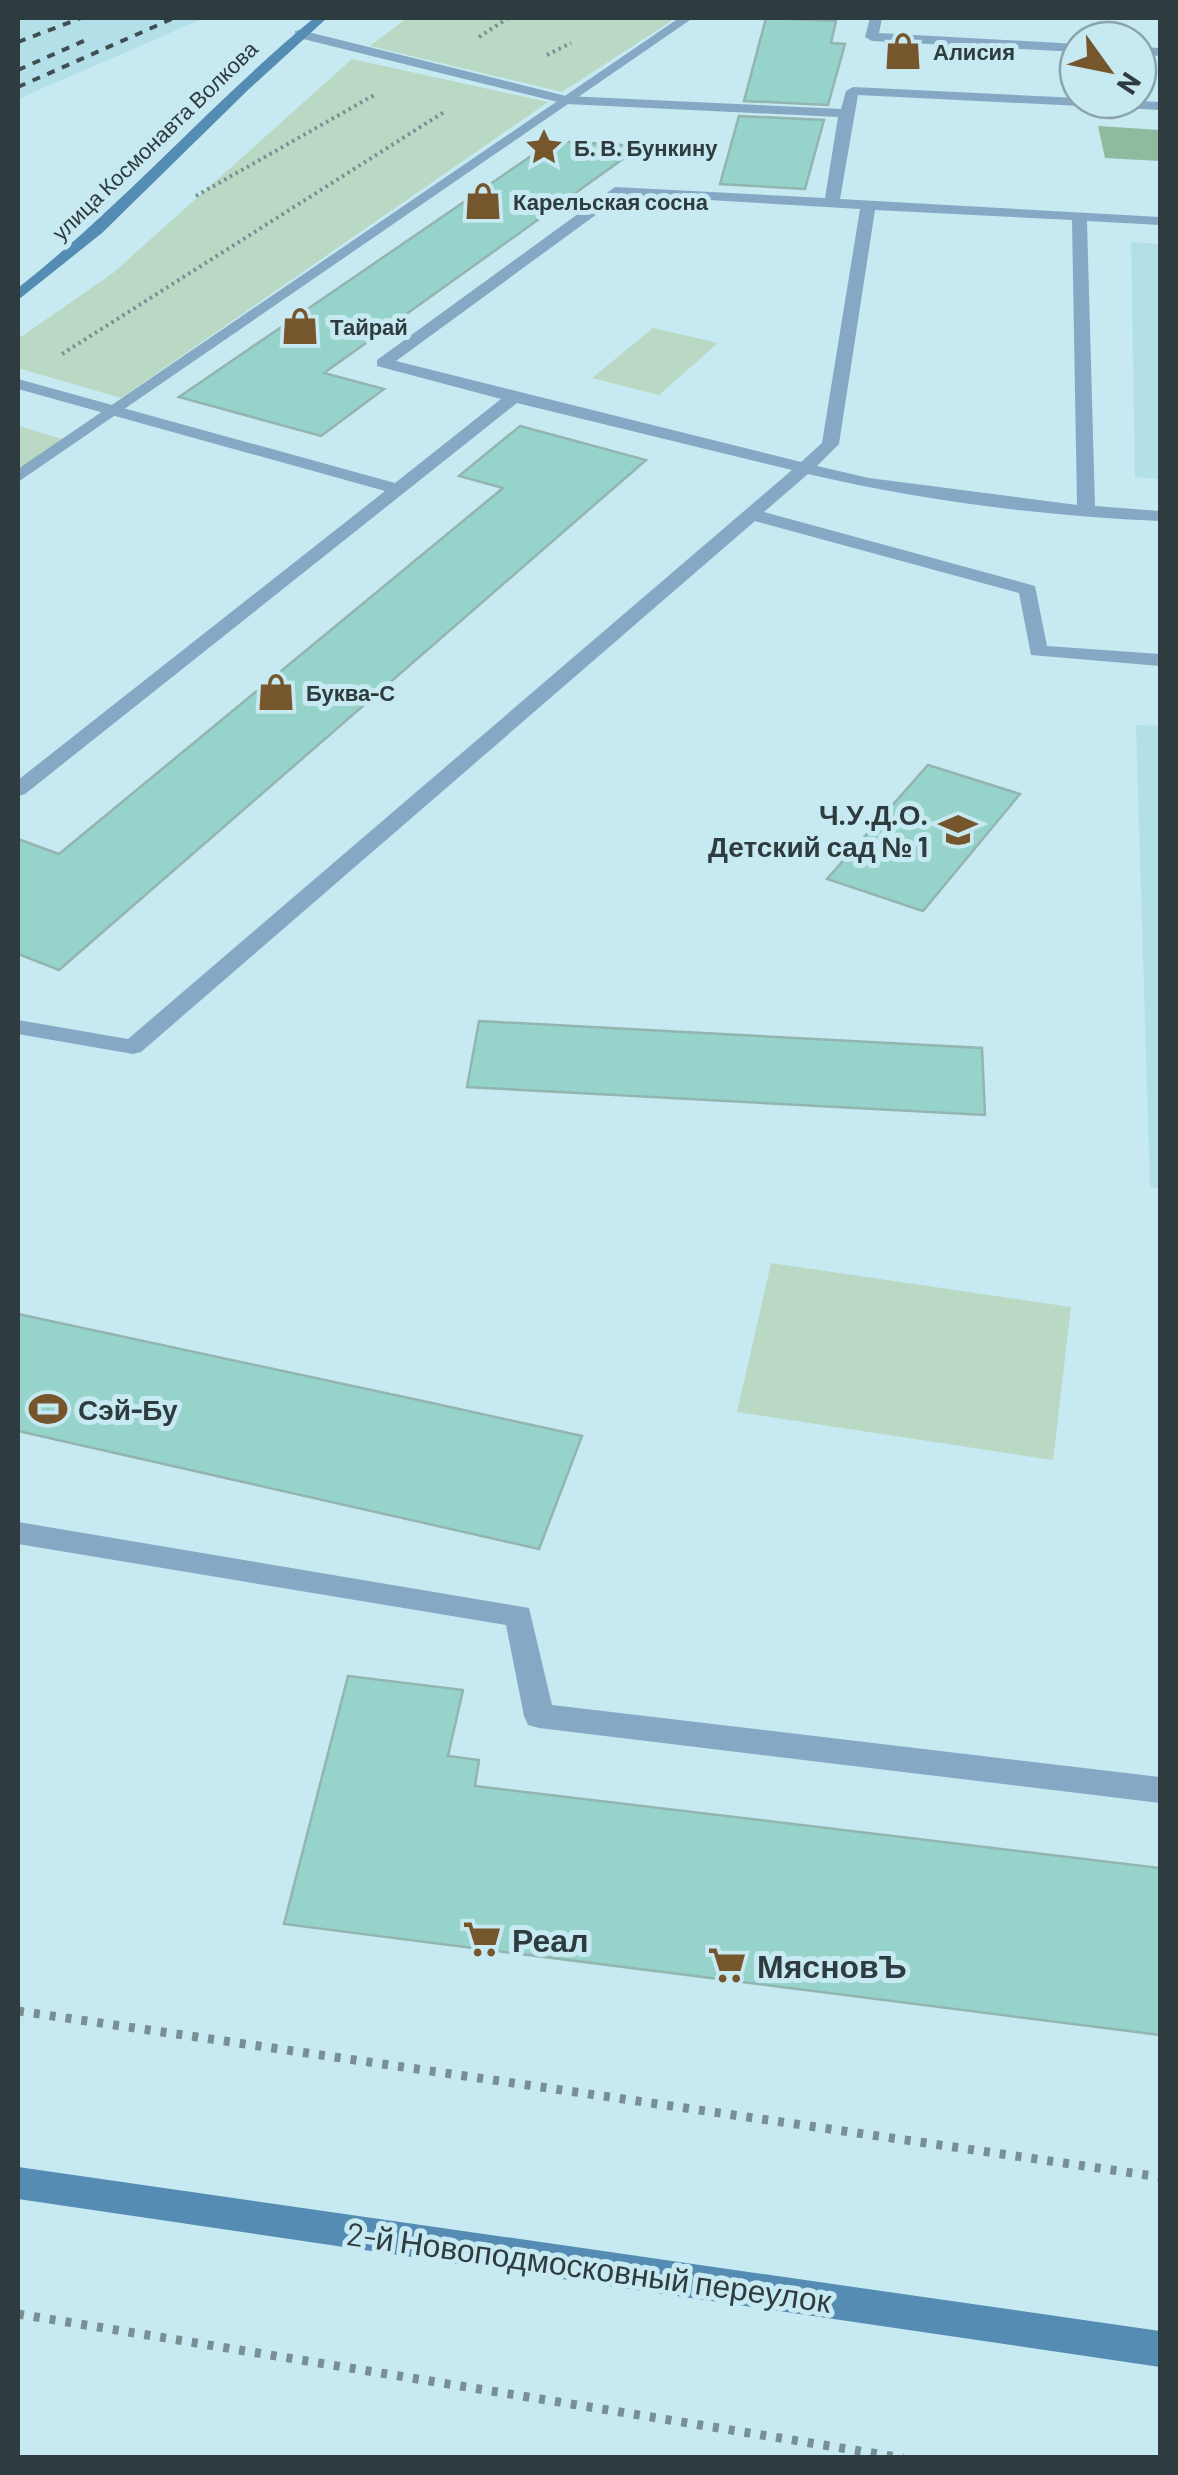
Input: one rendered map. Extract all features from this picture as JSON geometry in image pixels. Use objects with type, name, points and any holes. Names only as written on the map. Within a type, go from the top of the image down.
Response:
[{"type":"main road","name":"улица Космонавта Волкова","points":[[18,295],[94,231],[230,95],[321,18]]},
{"type":"main road","name":"2-й Новоподмосковный переулок","points":[[18,2183],[1160,2349]]},
{"type":"street","points":[[18,477],[688,18]]},
{"type":"street","points":[[876,18],[872,36],[1058,47]]},
{"type":"street","points":[[300,34],[566,100],[846,113]]},
{"type":"street","points":[[832,202],[853,90],[1160,106]]},
{"type":"street","points":[[1160,221],[620,190],[383,364],[887,486],[1086,511],[1160,516]]},
{"type":"street","points":[[18,1027],[133,1047],[830,444],[868,204]]},
{"type":"street","points":[[1078,216],[1086,511]]},
{"type":"street","points":[[18,384],[399,489]]},
{"type":"street","points":[[18,790],[514,397]]},
{"type":"street","points":[[751,514],[1028,590],[1038,651],[1160,660]]},
{"type":"street","points":[[18,1532],[519,1616],[539,1716],[1160,1790]]},
{"type":"path","points":[[192,198],[508,18]]},
{"type":"path","points":[[60,355],[343,175]]},
{"type":"path","points":[[18,2011],[1160,2177]]},
{"type":"path","points":[[18,2314],[903,2458]]},
{"type":"shaded area","points":[[18,18],[204,18],[18,99]]},
{"type":"shaded area","points":[[1131,242],[1160,244],[1160,479],[1135,477]]},
{"type":"shaded area","points":[[1136,725],[1160,726],[1160,1188],[1150,1187]]},
{"type":"green space","points":[[407,18],[676,18],[562,92],[370,46]]},
{"type":"green space","points":[[352,59],[548,102],[121,398],[18,368],[18,339],[113,273]]},
{"type":"green space","points":[[1098,126],[1160,130],[1160,161],[1105,158]]},
{"type":"green space","points":[[653,328],[718,343],[659,395],[592,378]]},
{"type":"green space","points":[[18,426],[66,440],[18,472]]},
{"type":"green space","points":[[771,1263],[1071,1307],[1053,1460],[737,1412]]},
{"type":"building","points":[[766,18],[836,21],[831,43],[845,44],[828,105],[744,101]]},
{"type":"building","points":[[739,116],[824,120],[805,189],[720,184]]},
{"type":"building","points":[[553,141],[641,146],[324,373],[384,389],[321,436],[179,397]]},
{"type":"building","points":[[520,426],[646,460],[59,970],[18,954],[18,839],[59,854],[503,488],[459,476]]},
{"type":"building","points":[[928,765],[1020,794],[923,911],[827,879]]},
{"type":"building","points":[[479,1021],[982,1048],[985,1115],[467,1087]]},
{"type":"building","points":[[18,1314],[582,1436],[539,1549],[18,1431]]},
{"type":"building","points":[[348,1676],[463,1690],[448,1756],[479,1760],[475,1786],[1160,1868],[1160,2035],[284,1924]]},
{"type":"railway","points":[[18,42],[81,18]]},
{"type":"railway","points":[[18,87],[174,18]]},
{"type":"railway","points":[[18,70],[88,39]]},
{"type":"place","name":"Алисия","points":[[903,51]]},
{"type":"place","name":"Б. В. Бункину","points":[[544,147]]},
{"type":"place","name":"Карельская сосна","points":[[483,201]]},
{"type":"place","name":"Тайрай","points":[[300,326]]},
{"type":"place","name":"Буква-С","points":[[276,692]]},
{"type":"place","name":"Ч.У.Д.О. Детский сад № 1","points":[[958,830]]},
{"type":"place","name":"Сэй-Бу","points":[[48,1409]]},
{"type":"place","name":"Реал","points":[[482,1939]]},
{"type":"place","name":"МясновЪ","points":[[727,1965]]}]
